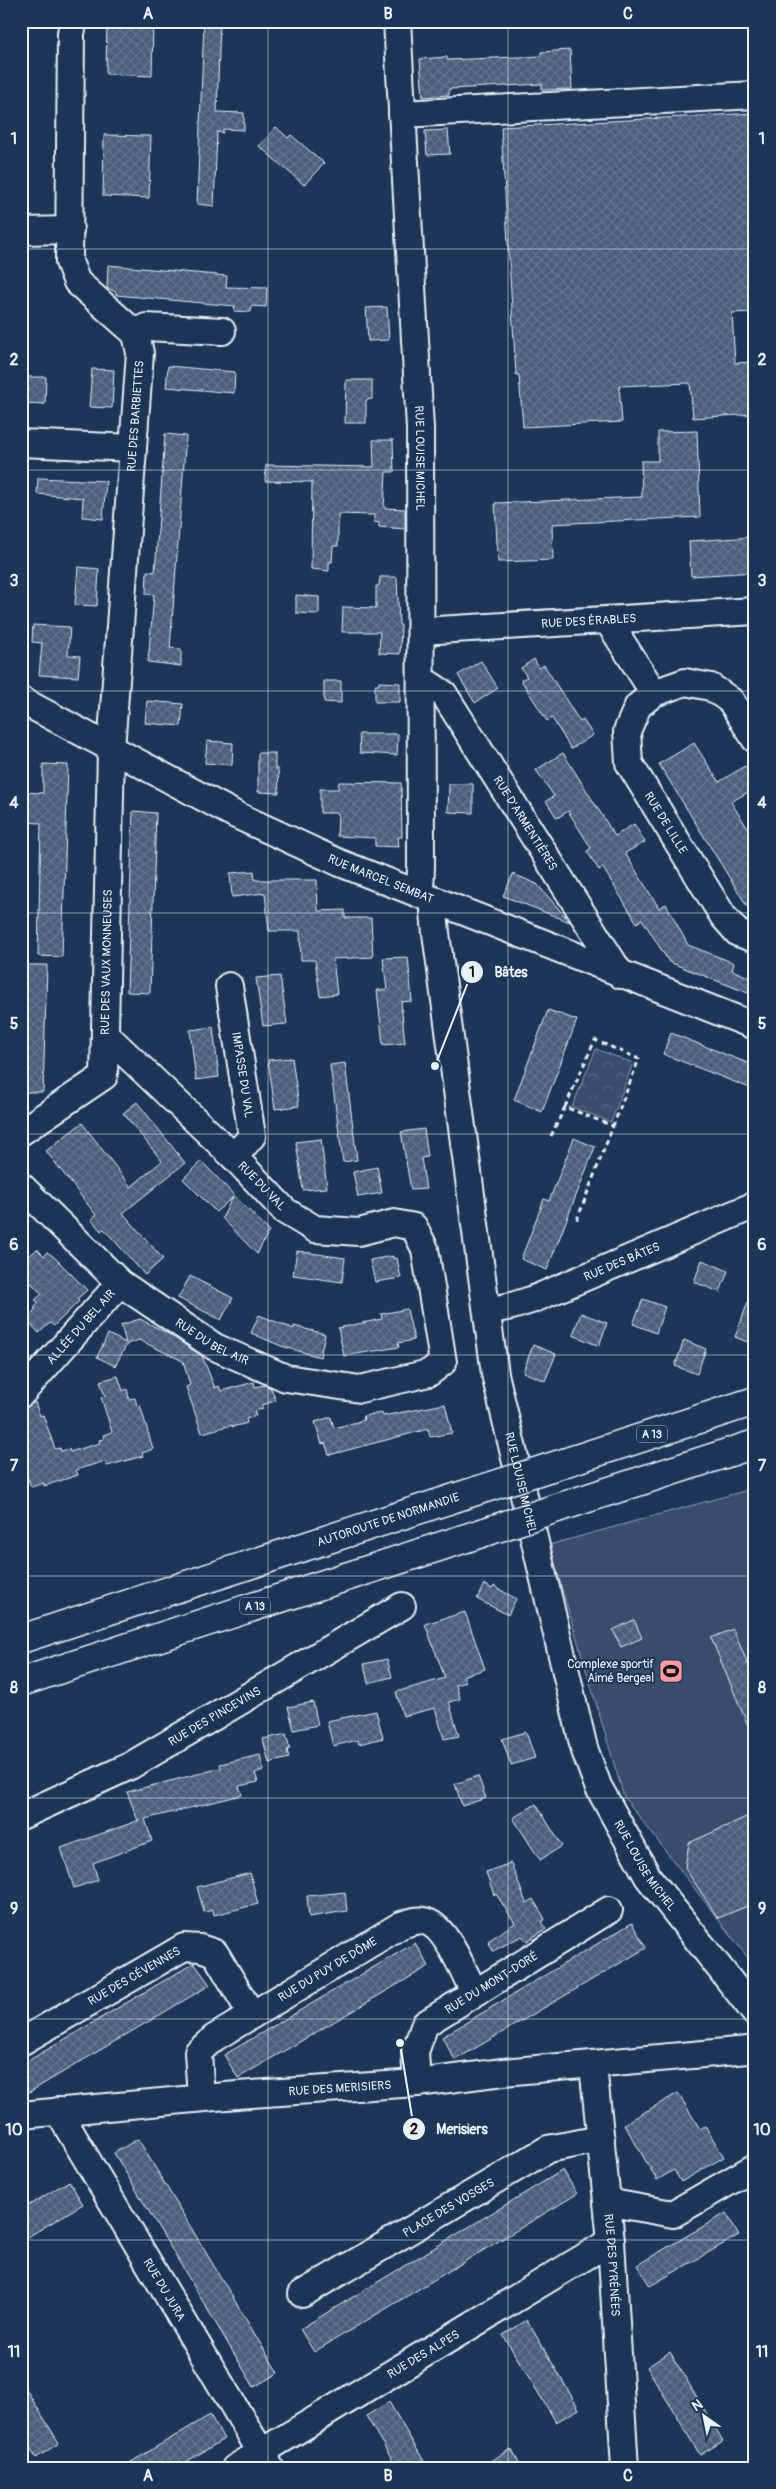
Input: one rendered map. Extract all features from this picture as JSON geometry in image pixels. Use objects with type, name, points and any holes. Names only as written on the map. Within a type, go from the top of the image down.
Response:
[{"type":"highway","name":"AUTOROUTE DE NORMANDIE","points":[[21,1639],[755,1401]]},
{"type":"highway","name":"A 13","points":[[21,1682],[755,1444]]},
{"type":"street","points":[[74,21],[71,33],[69,262],[77,282],[136,334],[146,327],[222,331]]},
{"type":"street","name":"RUE LOUISE MICHEL","points":[[397,21],[420,428],[421,682],[428,898],[434,912],[495,1374],[535,1550],[584,1748],[598,1786],[648,1877],[755,2013]]},
{"type":"street","points":[[402,114],[755,95]]},
{"type":"street","points":[[21,231],[70,230]]},
{"type":"street","name":"RUE DES BARBIETTES","points":[[111,749],[140,353],[136,334]]},
{"type":"street","points":[[21,442],[133,448]]},
{"type":"street","name":"RUE DES ÉRABLES","points":[[421,631],[755,611]]},
{"type":"street","points":[[608,621],[654,693]]},
{"type":"street","name":"RUE D'ARMENTIÈRES","points":[[421,682],[429,684],[444,694],[621,975]]},
{"type":"street","name":"RUE DE LILLE","points":[[755,739],[731,701],[711,687],[685,682],[654,693],[638,706],[627,731],[629,763],[723,916],[738,933],[755,939]]},
{"type":"street","name":"RUE MARCEL SEMBAT","points":[[21,700],[236,815],[340,864],[755,1026]]},
{"type":"street","name":"RUE DES VAUX MONNEUSES","points":[[21,1132],[104,1076],[111,749]]},
{"type":"street","name":"IMPASSE DU VAL","points":[[229,986],[252,1136],[234,1157]]},
{"type":"street","name":"RUE DU VAL","points":[[105,1034],[234,1157],[285,1211],[315,1228],[359,1232],[394,1224],[414,1227],[424,1249],[443,1362]]},
{"type":"street","name":"RUE DU BEL AIR","points":[[21,1186],[120,1282],[215,1347],[286,1378],[360,1389],[429,1373],[443,1362]]},
{"type":"street","name":"RUE DES BÂTES","points":[[487,1311],[534,1299],[755,1206]]},
{"type":"street","name":"ALLÉE DU BEL AIR","points":[[21,1394],[120,1282]]},
{"type":"street","name":"RUE DES PINCEVINS","points":[[21,1816],[130,1766],[402,1606]]},
{"type":"street","name":"RUE DU MONT-DORÉ","points":[[417,2082],[415,2052],[425,2024],[609,1910]]},
{"type":"street","name":"RUE DU PUY DE DÔME","points":[[201,2098],[198,2052],[214,2038],[401,1925],[425,1920],[438,1928],[474,1992]]},
{"type":"street","name":"RUE DES CÉVENNES","points":[[21,2042],[184,1946],[200,1948],[215,1954],[252,2016]]},
{"type":"street","name":"RUE DES MERISIERS","points":[[21,2115],[201,2098],[417,2082],[503,2072],[752,2049]]},
{"type":"street","name":"RUE DES PYRÉNÉES","points":[[593,2065],[611,2241],[625,2468]]},
{"type":"street","name":"RUE DU JURA","points":[[58,2111],[266,2460]]},
{"type":"street","name":"PLACE DES VOSGES","points":[[302,2294],[548,2150],[601,2139]]},
{"type":"street","points":[[607,2202],[673,2214],[755,2167]]},
{"type":"street","name":"RUE DES ALPES","points":[[235,2468],[266,2460],[611,2241]]},
{"type":"path","points":[[551,1136],[595,1040],[639,1059],[577,1220]]},
{"type":"path","points":[[565,1108],[613,1126]]},
{"type":"green space","points":[[596,1049],[633,1063],[611,1122],[572,1107]]},
{"type":"green space","name":"Complexe sportif Aimé Bergeal","points":[[755,1488],[755,1967],[624,1797],[549,1545]]},
{"type":"building","points":[[107,21],[153,21],[152,76],[106,74]]},
{"type":"building","points":[[204,21],[220,21],[217,112],[244,113],[244,130],[223,129],[223,133],[217,132],[214,206],[197,204]]},
{"type":"building","points":[[570,50],[572,89],[542,90],[542,84],[449,89],[449,95],[423,97],[420,59],[447,57],[447,60],[541,56],[541,52]]},
{"type":"building","points":[[755,113],[755,312],[732,313],[735,363],[755,362],[755,414],[693,418],[690,383],[619,386],[622,422],[523,427],[519,375],[516,375],[501,127]]},
{"type":"building","points":[[276,127],[288,138],[291,135],[324,163],[304,185],[259,146]]},
{"type":"building","points":[[448,130],[450,154],[427,155],[425,131]]},
{"type":"building","points":[[104,135],[151,136],[149,198],[103,196]]},
{"type":"building","points":[[108,265],[227,276],[226,287],[267,288],[266,307],[251,306],[251,312],[234,311],[235,306],[116,295],[116,292],[107,288]]},
{"type":"building","points":[[387,307],[389,340],[368,341],[366,308]]},
{"type":"building","points":[[168,366],[235,372],[234,393],[166,387]]},
{"type":"building","points":[[92,369],[114,370],[112,408],[89,407]]},
{"type":"building","points":[[21,377],[46,377],[45,404],[21,403]]},
{"type":"building","points":[[346,380],[372,380],[372,399],[366,400],[366,423],[345,423]]},
{"type":"building","points":[[697,431],[700,517],[552,524],[553,560],[498,562],[495,503],[642,497],[641,461],[658,461],[658,432]]},
{"type":"building","points":[[165,434],[186,436],[170,648],[181,649],[181,666],[148,662],[154,595],[146,594],[147,571],[155,572]]},
{"type":"building","points":[[373,440],[393,440],[394,472],[386,472],[384,508],[405,509],[405,529],[379,527],[379,523],[374,522],[374,515],[338,514],[338,546],[333,546],[332,562],[329,562],[329,571],[311,569],[312,482],[265,481],[266,465],[374,467]]},
{"type":"building","points":[[38,478],[106,481],[103,519],[82,517],[83,498],[37,494]]},
{"type":"building","points":[[755,537],[755,572],[691,576],[689,541]]},
{"type":"building","points":[[78,567],[99,569],[97,606],[75,605]]},
{"type":"building","points":[[380,577],[397,577],[399,625],[401,625],[400,654],[379,653],[380,632],[342,632],[343,607],[376,608],[376,586],[379,586]]},
{"type":"building","points":[[296,595],[319,597],[319,614],[296,613]]},
{"type":"building","points":[[33,625],[70,627],[68,655],[80,656],[78,677],[39,675],[42,643],[32,642]]},
{"type":"building","points":[[534,659],[539,668],[544,665],[580,722],[583,720],[593,735],[571,749],[552,718],[547,721],[521,680],[527,677],[521,668]]},
{"type":"building","points":[[481,661],[498,688],[475,703],[458,675]]},
{"type":"building","points":[[324,681],[341,681],[341,703],[324,702]]},
{"type":"building","points":[[379,682],[400,683],[400,702],[375,702],[375,685],[379,685]]},
{"type":"building","points":[[147,701],[183,704],[181,726],[145,723]]},
{"type":"building","points":[[359,734],[398,734],[397,755],[360,753]]},
{"type":"building","points":[[207,741],[233,743],[232,765],[205,763]]},
{"type":"building","points":[[694,743],[719,782],[745,766],[755,781],[755,788],[731,802],[755,840],[755,919],[659,764]]},
{"type":"building","points":[[258,753],[275,753],[275,769],[278,769],[279,793],[258,792]]},
{"type":"building","points":[[563,753],[615,836],[634,824],[645,842],[625,853],[659,908],[666,904],[688,945],[734,963],[732,970],[753,979],[748,993],[669,962],[642,919],[637,923],[603,868],[599,870],[593,861],[587,851],[591,848],[568,811],[557,818],[546,801],[554,796],[536,770]]},
{"type":"building","points":[[43,764],[68,765],[62,957],[38,956],[41,823],[21,822],[21,792],[43,793]]},
{"type":"building","points":[[339,782],[401,783],[402,837],[398,837],[399,847],[375,846],[375,838],[337,836],[338,813],[320,813],[320,789],[338,789]]},
{"type":"building","points":[[449,784],[473,784],[473,813],[448,812]]},
{"type":"building","points":[[133,811],[156,813],[150,993],[127,992]]},
{"type":"building","points":[[254,871],[255,880],[317,880],[318,911],[345,910],[345,918],[371,918],[373,957],[333,959],[337,994],[320,996],[315,960],[301,960],[300,931],[269,931],[265,893],[232,897],[230,873]]},
{"type":"building","points":[[513,874],[537,884],[570,922],[503,896]]},
{"type":"building","points":[[408,957],[412,1001],[401,1002],[405,1043],[383,1045],[377,990],[387,990],[383,958]]},
{"type":"building","points":[[24,965],[47,965],[43,1092],[21,1092]]},
{"type":"building","points":[[280,976],[287,1024],[263,1026],[256,978]]},
{"type":"building","points":[[548,1010],[577,1020],[542,1112],[514,1100]]},
{"type":"building","points":[[213,1027],[219,1077],[196,1080],[190,1030]]},
{"type":"building","points":[[671,1033],[755,1066],[755,1090],[663,1054]]},
{"type":"building","points":[[292,1058],[299,1106],[275,1109],[268,1060]]},
{"type":"building","points":[[345,1063],[357,1160],[343,1162],[330,1065]]},
{"type":"building","points":[[137,1102],[185,1163],[123,1213],[163,1259],[145,1275],[104,1229],[101,1231],[91,1219],[96,1215],[46,1151],[82,1123],[131,1187],[162,1161],[123,1113]]},
{"type":"building","points":[[424,1129],[428,1157],[421,1158],[426,1189],[411,1190],[401,1132]]},
{"type":"building","points":[[574,1138],[595,1147],[547,1270],[521,1259],[544,1199],[549,1201]]},
{"type":"building","points":[[321,1139],[327,1188],[303,1190],[296,1142]]},
{"type":"building","points":[[201,1161],[269,1231],[257,1254],[222,1218],[233,1197],[216,1212],[183,1179]]},
{"type":"building","points":[[377,1167],[382,1193],[358,1197],[353,1172]]},
{"type":"building","points":[[37,1249],[44,1256],[47,1252],[54,1257],[87,1290],[77,1299],[79,1301],[54,1326],[50,1323],[39,1333],[26,1319],[36,1309],[34,1308],[39,1303],[35,1300],[42,1294],[21,1273],[21,1264]]},
{"type":"building","points":[[297,1251],[345,1258],[342,1282],[293,1275]]},
{"type":"building","points":[[393,1256],[393,1259],[397,1258],[401,1278],[375,1282],[370,1260]]},
{"type":"building","points":[[702,1260],[728,1271],[720,1292],[694,1282]]},
{"type":"building","points":[[190,1276],[233,1298],[221,1320],[178,1298]]},
{"type":"building","points":[[753,1289],[755,1289],[755,1345],[735,1337]]},
{"type":"building","points":[[643,1299],[665,1307],[656,1333],[633,1324]]},
{"type":"building","points":[[407,1309],[414,1340],[398,1343],[399,1347],[344,1356],[338,1328],[382,1319],[381,1314]]},
{"type":"building","points":[[581,1313],[607,1323],[599,1346],[573,1335]]},
{"type":"building","points":[[259,1315],[294,1329],[294,1326],[325,1334],[320,1357],[281,1346],[251,1333]]},
{"type":"building","points":[[140,1319],[167,1333],[202,1356],[215,1388],[219,1386],[221,1391],[254,1382],[255,1387],[264,1385],[271,1388],[276,1401],[261,1405],[263,1409],[254,1411],[256,1416],[246,1419],[247,1423],[202,1433],[186,1387],[190,1385],[183,1361],[139,1340],[127,1344],[115,1366],[97,1357],[108,1334],[126,1343],[121,1325]]},
{"type":"building","points":[[684,1340],[706,1349],[697,1374],[675,1366]]},
{"type":"building","points":[[533,1345],[556,1354],[545,1381],[523,1372]]},
{"type":"building","points":[[118,1376],[123,1391],[127,1389],[129,1399],[135,1398],[137,1406],[140,1405],[153,1449],[142,1453],[143,1456],[107,1466],[105,1461],[76,1470],[78,1475],[44,1486],[44,1483],[31,1487],[21,1460],[21,1409],[35,1402],[40,1416],[43,1415],[55,1449],[60,1448],[61,1451],[69,1449],[70,1452],[100,1443],[99,1440],[104,1439],[103,1435],[112,1432],[101,1397],[105,1396],[100,1381]]},
{"type":"building","points":[[445,1404],[452,1433],[430,1437],[428,1429],[329,1455],[325,1443],[322,1444],[315,1422],[331,1417],[334,1428],[364,1420],[363,1416],[382,1413],[383,1416]]},
{"type":"building","points":[[484,1584],[492,1589],[494,1586],[516,1599],[508,1615],[477,1599]]},
{"type":"building","points":[[465,1612],[485,1669],[463,1676],[466,1682],[456,1685],[460,1699],[449,1702],[459,1736],[444,1739],[435,1708],[403,1716],[396,1692],[445,1678],[425,1624]]},
{"type":"building","points":[[634,1620],[642,1638],[621,1647],[613,1630]]},
{"type":"building","points":[[733,1629],[755,1681],[755,1742],[711,1638]]},
{"type":"building","points":[[387,1659],[392,1677],[368,1683],[364,1664]]},
{"type":"building","points":[[313,1702],[318,1725],[294,1730],[288,1707]]},
{"type":"building","points":[[376,1711],[383,1738],[359,1744],[358,1740],[333,1746],[327,1721]]},
{"type":"building","points":[[526,1732],[535,1758],[511,1765],[502,1739]]},
{"type":"building","points":[[286,1734],[290,1749],[287,1750],[289,1758],[269,1763],[263,1739]]},
{"type":"building","points":[[260,1755],[264,1771],[255,1773],[258,1782],[239,1786],[242,1795],[145,1819],[152,1841],[93,1863],[98,1880],[74,1888],[61,1848],[138,1821],[127,1792],[221,1768],[220,1764]]},
{"type":"building","points":[[478,1776],[486,1798],[462,1806],[455,1784]]},
{"type":"building","points":[[536,1804],[562,1846],[540,1860],[513,1818]]},
{"type":"building","points":[[755,1813],[755,1903],[718,1918],[685,1868],[689,1843]]},
{"type":"building","points":[[511,1863],[526,1903],[533,1899],[545,1919],[541,1922],[546,1929],[527,1941],[522,1936],[493,1951],[488,1941],[515,1923],[496,1894],[494,1895],[486,1872]]},
{"type":"building","points":[[250,1873],[258,1904],[214,1915],[213,1910],[204,1912],[197,1887]]},
{"type":"building","points":[[345,1892],[347,1911],[309,1917],[307,1896]]},
{"type":"building","points":[[632,1923],[646,1948],[455,2060],[442,2037]]},
{"type":"building","points":[[415,1943],[429,1966],[238,2078],[224,2055]]},
{"type":"building","points":[[194,1963],[210,1985],[21,2097],[21,2065]]},
{"type":"building","points":[[678,2093],[700,2129],[705,2126],[724,2157],[681,2182],[674,2170],[657,2180],[624,2124]]},
{"type":"building","points":[[138,2139],[278,2373],[254,2387],[114,2153]]},
{"type":"building","points":[[563,2170],[577,2194],[314,2352],[300,2329]]},
{"type":"building","points":[[69,2181],[83,2204],[21,2241],[21,2210]]},
{"type":"building","points":[[726,2213],[739,2235],[650,2286],[637,2265]]},
{"type":"building","points":[[527,2320],[579,2409],[556,2422],[503,2335]]},
{"type":"building","points":[[670,2352],[723,2441],[700,2455],[647,2367]]},
{"type":"building","points":[[21,2381],[59,2443],[36,2458],[21,2433]]},
{"type":"building","points":[[389,2402],[428,2468],[397,2468],[366,2416]]},
{"type":"building","points":[[210,2415],[224,2439],[176,2468],[121,2468]]},
{"type":"building","points":[[511,2449],[522,2468],[478,2468]]},
{"type":"place","name":"Bâtes","points":[[435,1066]]},
{"type":"place","name":"Complexe sportif Aimé Bergeal","points":[[671,1671]]},
{"type":"place","name":"Merisiers","points":[[400,2043]]}]
